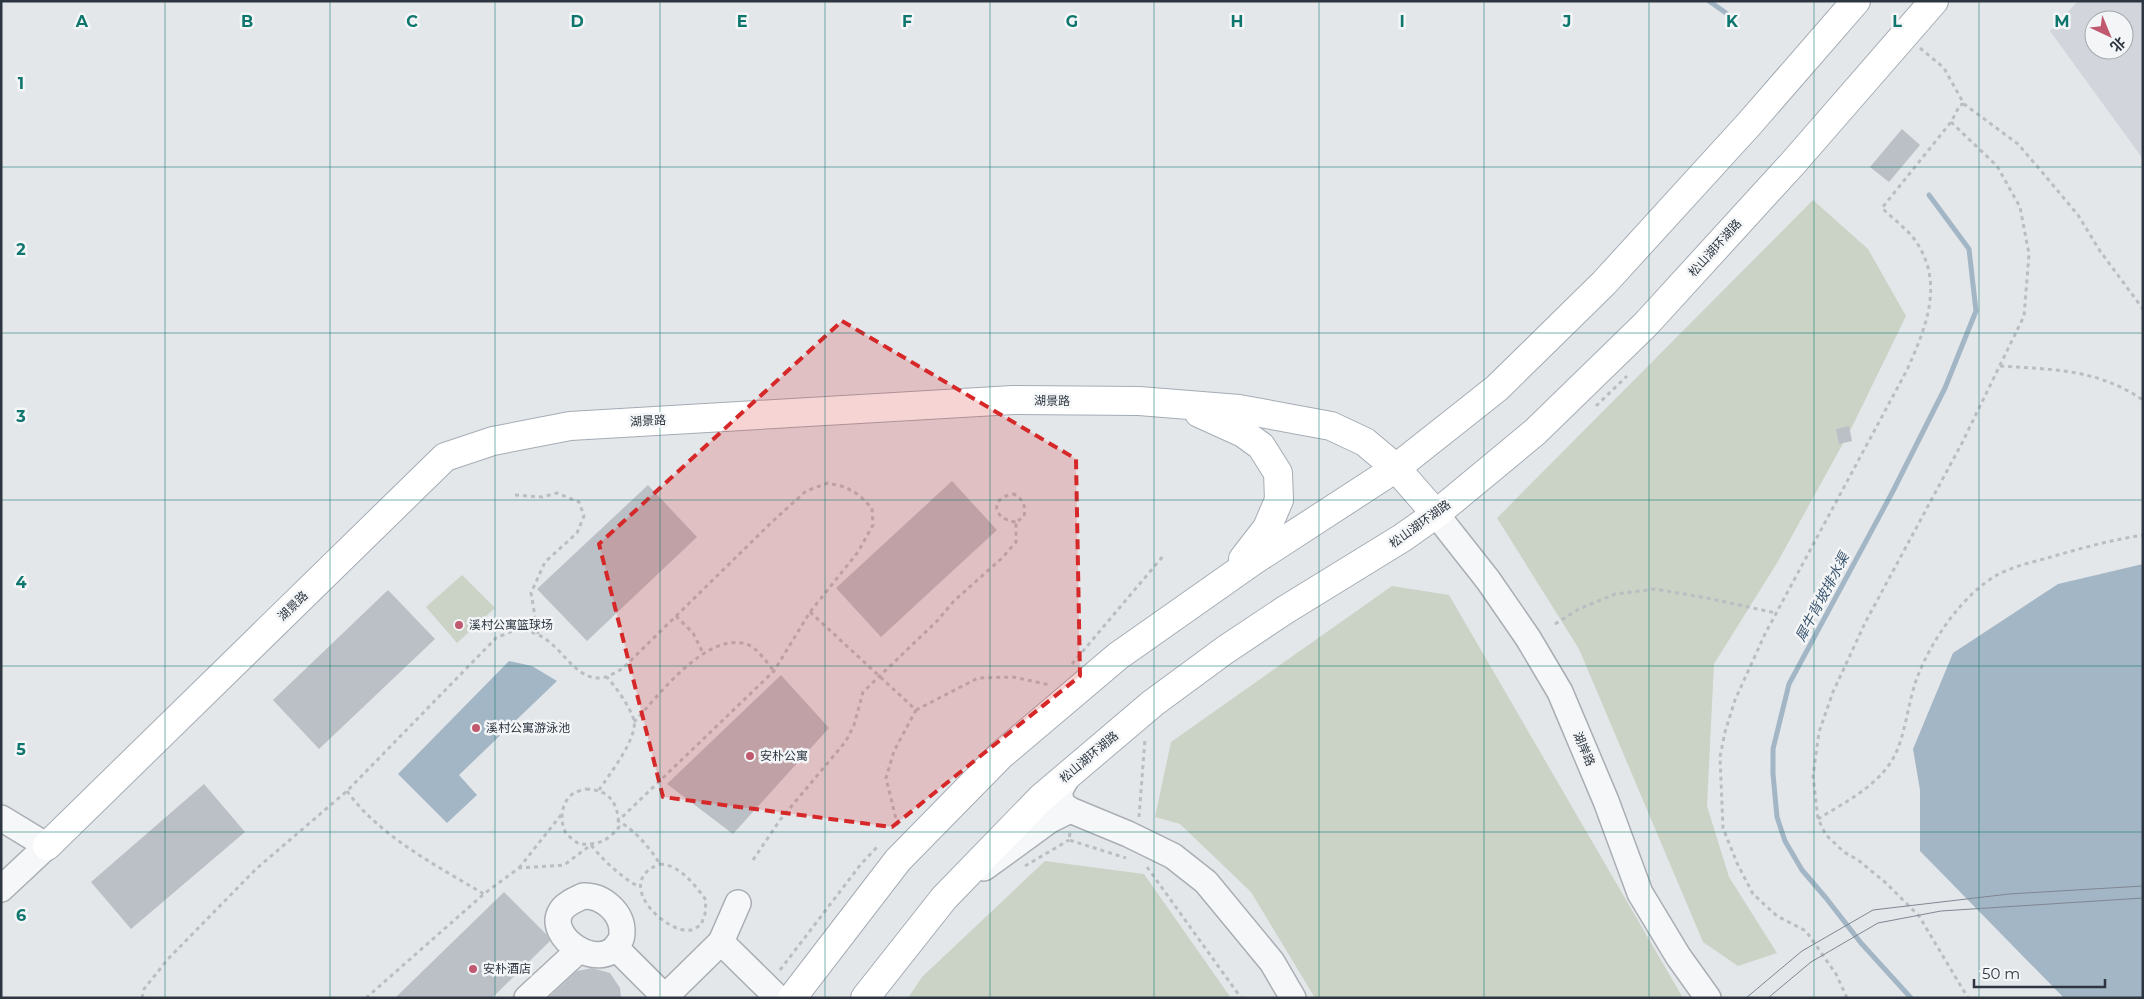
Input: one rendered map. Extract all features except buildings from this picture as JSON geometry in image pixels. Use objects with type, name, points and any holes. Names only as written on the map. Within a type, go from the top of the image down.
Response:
[{"type":"main road","points":[[792,998],[898,860],[1001,755],[1118,656],[1211,591],[1396,468],[1497,388],[1604,283],[1750,122],[1856,1]]},
{"type":"main road","name":"松山湖环湖路","points":[[865,998],[944,898],[1041,798],[1153,703],[1225,650],[1285,610],[1402,538],[1436,514],[1535,432],[1646,324],[1794,162],[1934,1]]},
{"type":"main road","name":"湖景路","points":[[47,846],[445,457],[493,441],[570,426],[1013,400],[1139,402],[1239,409],[1332,426],[1365,442],[1396,468],[1436,514]]},
{"type":"main road","points":[[1182,405],[1243,433],[1261,446],[1278,473],[1279,500],[1267,528],[1250,552],[1211,591]]},
{"type":"street","name":"湖岸路","points":[[1436,514],[1488,580],[1528,638],[1560,692],[1606,801],[1640,893],[1678,956],[1708,998]]},
{"type":"street","points":[[1069,774],[1060,792],[1062,804],[1136,850],[1173,856],[1206,882],[1272,962],[1293,998]]},
{"type":"street","points":[[944,898],[1050,820],[1078,813]]},
{"type":"street","points":[[1,818],[47,846],[1,889]]},
{"type":"street","points":[[583,896],[591,896],[602,900],[618,916],[622,925],[622,937],[616,948],[607,954],[588,953],[579,950],[560,929],[558,918],[561,909],[583,896]]},
{"type":"street","points":[[616,948],[665,997],[721,942],[738,903]]},
{"type":"street","points":[[721,942],[778,998]]},
{"type":"street","points":[[527,998],[579,950]]},
{"type":"path","points":[[1917,46],[1944,68],[1964,104],[2018,144],[2078,215],[2100,251],[2143,309]]},
{"type":"path","points":[[1847,998],[1836,974],[1806,931],[1777,916],[1753,894],[1737,863],[1723,828],[1720,757],[1725,732],[1735,700],[1776,613],[1907,370],[1924,333],[1932,294],[1928,265],[1914,239],[1882,208],[1951,122],[1960,105],[1964,104]]},
{"type":"path","points":[[1951,122],[1997,166],[2020,207],[2029,254],[2024,316],[1962,443],[1866,623],[1833,692],[1819,732],[1813,776],[1818,819],[1831,842],[1886,883],[1918,916],[1968,998]]},
{"type":"path","points":[[2000,366],[2078,372],[2109,380],[2143,400]]},
{"type":"path","points":[[142,998],[144,989],[168,959],[256,869],[347,790],[496,638],[514,631],[538,634],[553,644],[579,670],[596,678],[607,676],[622,669],[806,491],[828,482],[859,495],[872,508],[873,525],[858,552],[810,612],[774,671],[618,821]]},
{"type":"path","points":[[514,495],[542,497],[557,493],[579,502],[584,516],[577,533],[545,562],[531,593],[538,634]]},
{"type":"path","points":[[1014,494],[1021,498],[1025,507],[1024,517],[1016,522],[1004,520],[998,515],[996,508],[999,501],[1007,495],[1014,494]]},
{"type":"path","points":[[753,860],[780,820],[846,741],[854,725],[863,692],[937,621],[954,601],[1002,558],[1016,542],[1016,522]]},
{"type":"path","points":[[1818,819],[1864,791],[1881,774],[1895,754],[1917,679],[1939,634],[1980,588],[1997,576],[2020,566],[2098,543],[2143,535]]},
{"type":"path","points":[[1554,624],[1578,609],[1615,594],[1655,589],[1776,613]]},
{"type":"path","points":[[810,612],[916,710]]},
{"type":"path","points":[[676,616],[692,633],[703,653]]},
{"type":"path","points":[[599,790],[629,744],[634,722],[677,676],[703,653],[729,642],[748,644],[774,671]]},
{"type":"path","points":[[607,676],[625,703],[634,722]]},
{"type":"path","points":[[898,828],[886,778],[894,752],[916,710],[978,678],[1014,677],[1053,686]]},
{"type":"path","points":[[1146,732],[1136,850],[1241,998]]},
{"type":"path","points":[[366,998],[484,894],[519,868],[561,815],[566,802],[574,793],[586,789],[599,790],[617,807],[619,827],[612,836],[602,843],[591,845],[579,844],[567,834],[561,815]]},
{"type":"path","points":[[347,790],[359,808],[414,853],[484,894]]},
{"type":"path","points":[[1069,840],[1078,813]]},
{"type":"path","points":[[618,821],[629,827],[641,838],[660,864]]},
{"type":"path","points":[[1020,869],[1069,840],[1136,850]]},
{"type":"path","points":[[519,868],[564,865],[591,845]]},
{"type":"path","points":[[591,845],[601,858],[639,887],[643,897],[666,924],[690,931],[701,925],[705,914],[706,900],[680,871],[669,864],[660,864],[649,868],[642,877],[639,887]]},
{"type":"highlighted area","points":[[842,321],[1076,459],[1080,676],[892,827],[663,797],[599,544]]},
{"type":"shaded area","points":[[2078,1],[2143,1],[2143,159],[2050,31]]},
{"type":"shaded area","points":[[1813,200],[1868,249],[1906,316],[1851,429],[1777,563],[1714,664],[1707,806],[1729,877],[1777,953],[1738,966],[1703,942],[1579,649],[1497,518]]},
{"type":"shaded area","name":"溪村公寓篮球场","points":[[462,575],[495,608],[457,643],[426,607]]},
{"type":"shaded area","points":[[1392,586],[1449,595],[1683,998],[1315,998],[1251,892],[1180,824],[1155,817],[1171,742]]},
{"type":"shaded area","points":[[1045,861],[1144,874],[1231,998],[908,998],[922,977]]},
{"type":"water","points":[[2143,564],[2143,998],[2064,998],[1920,851],[1920,790],[1913,749],[1953,653],[2058,584]]},
{"type":"water","name":"溪村公寓游泳池","points":[[509,661],[532,666],[557,681],[459,775],[477,795],[447,823],[398,774]]},
{"type":"waterway","points":[[1709,1],[1726,13]]},
{"type":"waterway","name":"犀牛背坡排水渠","points":[[1911,998],[1861,943],[1802,870],[1785,841],[1777,817],[1773,749],[1789,684],[1893,491],[1945,388],[1976,311],[1969,249],[1929,195]]},
{"type":"tram line","points":[[1746,998],[1802,951],[1873,910],[2009,894],[2143,886]]},
{"type":"tram line","points":[[1768,998],[1811,962],[1878,923],[1941,911],[2143,898]]},
{"type":"place","name":"溪村公寓篮球场","points":[[459,625]]},
{"type":"place","name":"溪村公寓游泳池","points":[[476,728]]},
{"type":"place","name":"安朴公寓","points":[[750,756]]},
{"type":"place","name":"安朴酒店","points":[[473,969]]}]
